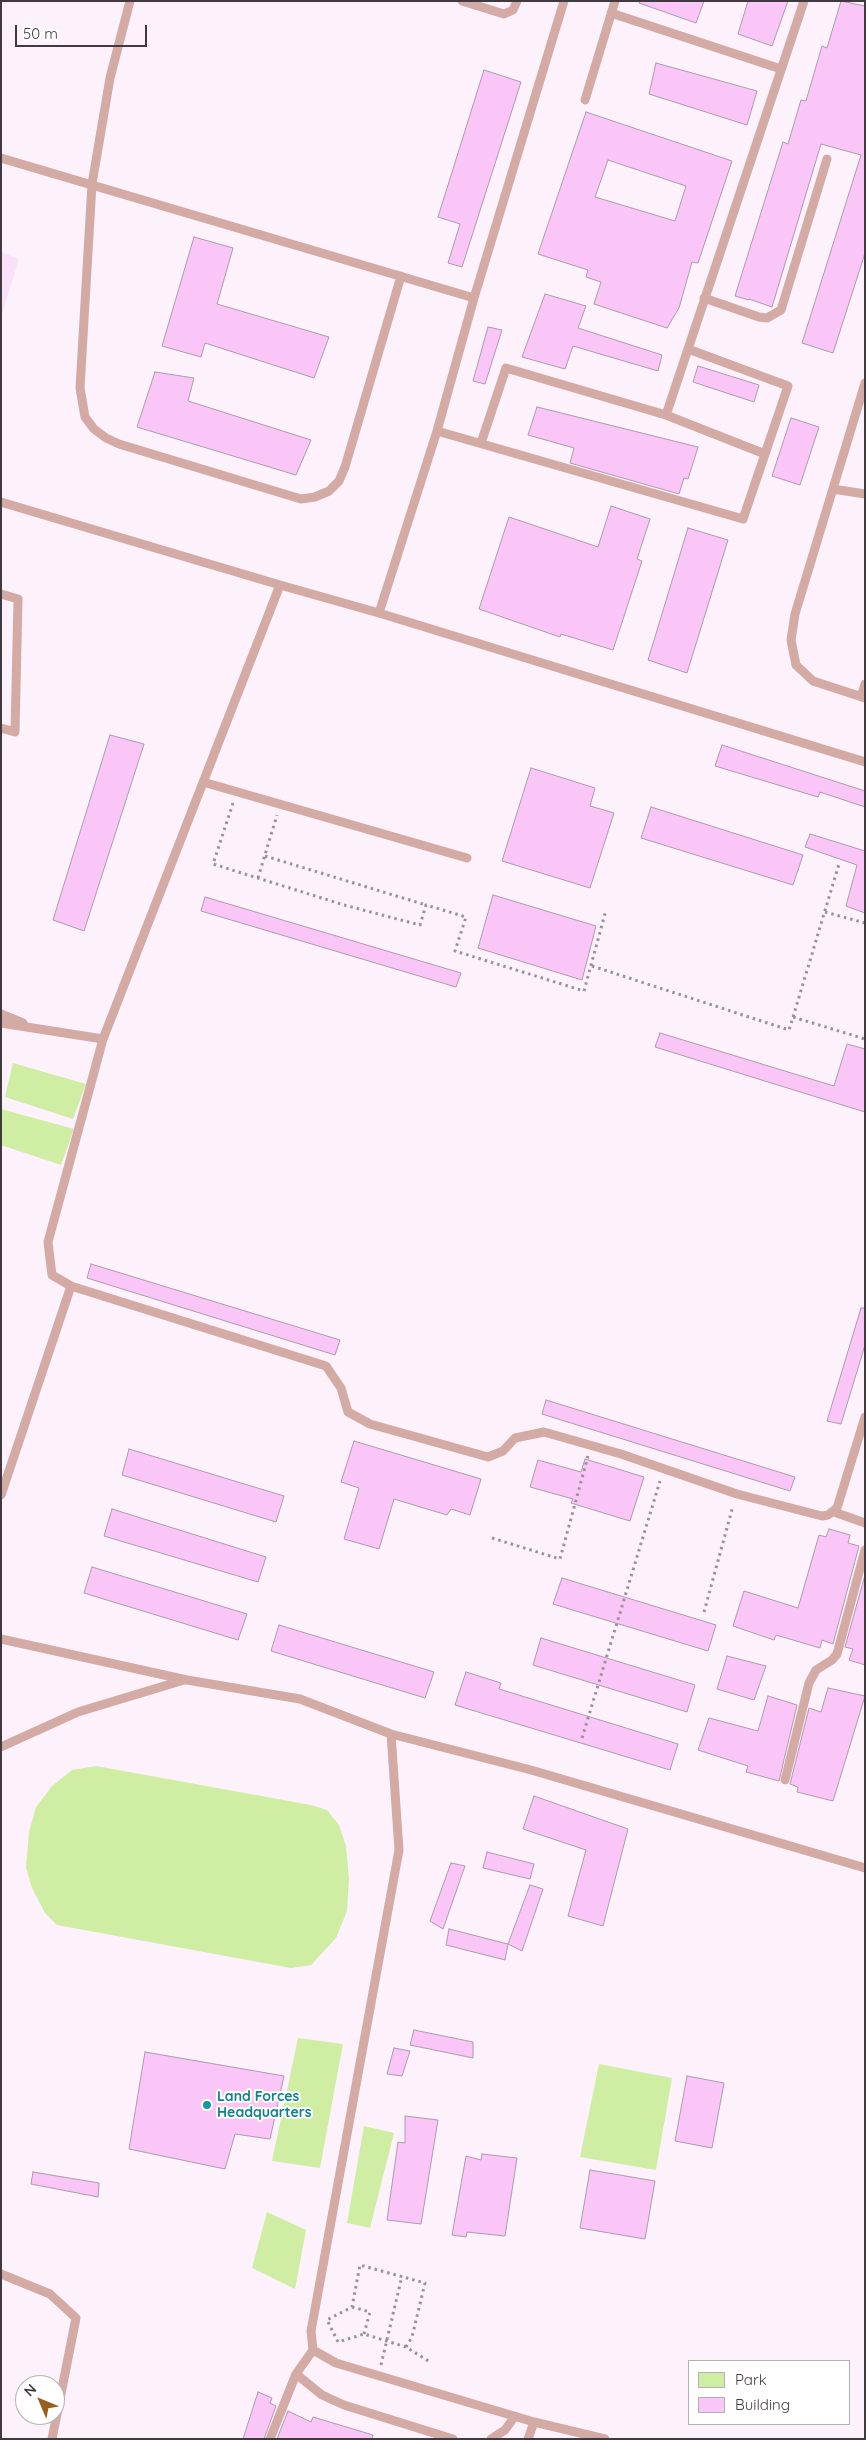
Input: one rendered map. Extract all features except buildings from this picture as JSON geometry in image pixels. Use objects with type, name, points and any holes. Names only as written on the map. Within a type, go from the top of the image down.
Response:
[{"type":"lane","points":[[130,1],[110,78],[92,184],[80,388],[85,417],[94,429],[106,438],[148,453],[301,499],[315,498],[329,491],[339,481],[345,467],[401,276]]},
{"type":"lane","points":[[462,1],[509,13],[514,10],[517,1]]},
{"type":"lane","points":[[379,613],[436,431],[474,298],[564,1]]},
{"type":"lane","points":[[585,100],[615,1]]},
{"type":"lane","points":[[666,415],[804,1]]},
{"type":"lane","points":[[611,13],[781,69]]},
{"type":"lane","points":[[1,158],[474,298]]},
{"type":"lane","points":[[704,298],[759,317],[767,318],[781,310],[827,159]]},
{"type":"lane","points":[[436,431],[744,519],[788,386],[688,349]]},
{"type":"lane","points":[[481,443],[506,368],[666,415],[765,454]]},
{"type":"lane","points":[[865,383],[795,614],[791,640],[796,665],[813,681],[863,697],[865,684]]},
{"type":"lane","points":[[833,489],[865,494]]},
{"type":"lane","points":[[1,502],[379,613],[865,762]]},
{"type":"lane","points":[[280,585],[103,1039],[48,1242],[52,1276],[71,1286],[326,1366],[340,1388],[348,1412],[370,1424],[488,1457],[503,1451],[515,1438],[544,1432],[591,1445],[737,1494],[822,1516],[834,1512],[865,1523]]},
{"type":"lane","points":[[1,594],[18,599],[15,732],[1,728]]},
{"type":"lane","points":[[203,782],[467,858]]},
{"type":"lane","points":[[1,1014],[37,1029]]},
{"type":"lane","points":[[1,1023],[103,1039]]},
{"type":"lane","points":[[1,1495],[71,1286]]},
{"type":"lane","points":[[834,1512],[839,1503],[865,1417]]},
{"type":"lane","points":[[785,1780],[810,1683],[816,1670],[832,1660],[837,1654],[865,1550]]},
{"type":"lane","points":[[1,1639],[187,1680],[300,1699],[391,1734],[531,1770],[865,1868]]},
{"type":"lane","points":[[1,1747],[78,1712],[187,1680]]},
{"type":"lane","points":[[270,2439],[296,2374],[313,2350],[311,2331],[399,1850],[391,1734]]},
{"type":"lane","points":[[1,2274],[50,2294],[76,2318],[52,2439]]},
{"type":"lane","points":[[313,2350],[336,2363],[378,2376],[534,2422],[605,2439]]},
{"type":"lane","points":[[296,2374],[333,2401],[453,2439]]},
{"type":"lane","points":[[491,2439],[505,2430],[515,2416]]},
{"type":"lane","points":[[528,2439],[534,2422]]},
{"type":"path","points":[[236,793],[213,864],[344,905],[420,925],[426,906]]},
{"type":"path","points":[[258,878],[280,805]]},
{"type":"path","points":[[265,856],[466,917],[456,951],[584,991],[606,910]]},
{"type":"path","points":[[592,966],[789,1030],[839,864]]},
{"type":"path","points":[[825,912],[865,923]]},
{"type":"path","points":[[793,1017],[865,1039]]},
{"type":"path","points":[[492,1538],[560,1559],[591,1445]]},
{"type":"path","points":[[582,1738],[664,1469]]},
{"type":"path","points":[[704,1612],[737,1494]]},
{"type":"path","points":[[352,2307],[360,2265],[425,2283],[412,2336],[406,2347]]},
{"type":"path","points":[[378,2376],[402,2276]]},
{"type":"path","points":[[364,2334],[370,2312],[352,2307],[327,2320],[338,2342],[364,2334],[406,2347],[430,2362]]},
{"type":"shaded area","points":[[1,252],[19,259],[1,317]]},
{"type":"green space","points":[[13,1063],[86,1084],[73,1119],[5,1097]]},
{"type":"green space","points":[[1,1109],[74,1129],[61,1165],[1,1145]]},
{"type":"green space","points":[[96,1766],[311,1805],[327,1810],[339,1825],[346,1846],[349,1879],[347,1911],[336,1938],[311,1965],[291,1968],[57,1925],[45,1913],[32,1888],[26,1868],[29,1832],[36,1807],[52,1786],[72,1770]]},
{"type":"green space","points":[[298,2038],[343,2044],[320,2168],[272,2161]]},
{"type":"green space","points":[[599,2064],[672,2078],[656,2170],[580,2157]]},
{"type":"green space","points":[[364,2126],[394,2133],[370,2228],[347,2223]]},
{"type":"green space","points":[[267,2212],[306,2230],[295,2289],[252,2268]]},
{"type":"place","name":"Land Forces Headquarters","points":[[207,2105]]}]
